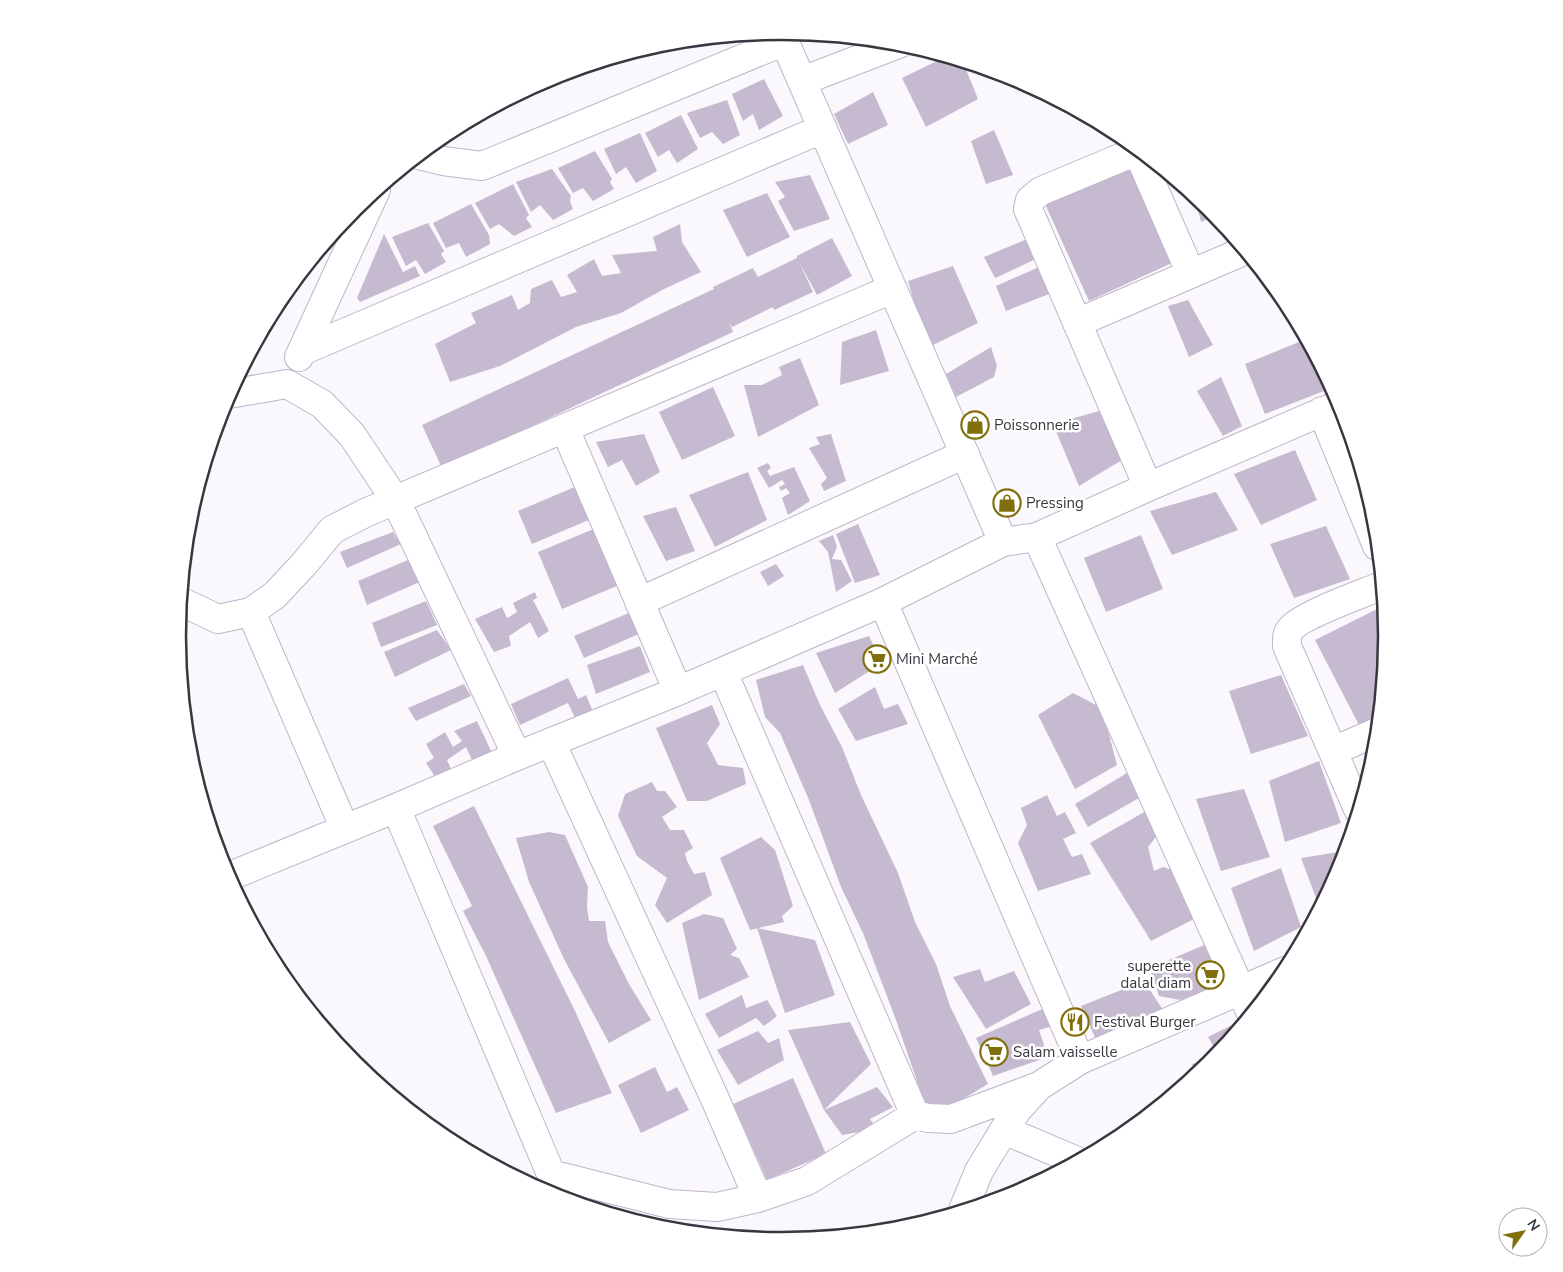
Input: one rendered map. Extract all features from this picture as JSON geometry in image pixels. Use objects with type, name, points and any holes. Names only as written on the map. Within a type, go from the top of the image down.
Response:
[{"type":"street","points":[[427,157],[482,166],[772,40]]},
{"type":"street","points":[[784,40],[1003,542]]},
{"type":"street","points":[[802,81],[887,49]]},
{"type":"street","points":[[302,351],[822,128]]},
{"type":"street","points":[[1130,153],[1035,194],[1030,200],[1028,209],[1148,487]]},
{"type":"street","points":[[1142,161],[1190,274]]},
{"type":"street","points":[[287,384],[368,208]]},
{"type":"street","points":[[1077,323],[1238,253]]},
{"type":"street","points":[[187,604],[218,619],[251,612],[275,595],[332,530],[365,513],[892,289]]},
{"type":"street","points":[[238,392],[287,384],[322,404],[352,435],[396,501],[516,756]]},
{"type":"street","points":[[235,874],[516,756],[723,672],[883,602],[1003,542],[1037,537],[1331,407],[1360,495]]},
{"type":"street","points":[[565,429],[678,691]]},
{"type":"street","points":[[639,602],[965,454]]},
{"type":"street","points":[[1037,537],[1246,1002]]},
{"type":"street","points":[[1354,800],[1287,646],[1287,638],[1289,631],[1304,618],[1375,588]]},
{"type":"street","points":[[883,602],[1080,1060]]},
{"type":"street","points":[[251,612],[345,829]]},
{"type":"street","points":[[723,672],[915,1115]]},
{"type":"street","points":[[1333,751],[1369,736]]},
{"type":"street","points":[[552,742],[711,1090],[758,1198]]},
{"type":"street","points":[[396,808],[551,1174],[669,1204],[717,1207],[758,1198],[807,1181],[915,1115],[928,1118],[951,1119],[1039,1086],[1080,1060],[1246,1002],[1259,992]]},
{"type":"street","points":[[966,1202],[979,1171],[1004,1130],[1017,1110],[1039,1086]]},
{"type":"street","points":[[1004,1130],[1070,1157]]},
{"type":"building","points":[[938,61],[966,70],[978,99],[926,127],[902,78]]},
{"type":"building","points":[[764,79],[783,116],[759,130],[753,114],[743,121],[732,94]]},
{"type":"building","points":[[873,92],[888,125],[848,144],[834,114]]},
{"type":"building","points":[[727,100],[740,135],[723,144],[712,132],[700,138],[687,113]]},
{"type":"building","points":[[681,115],[698,149],[677,163],[669,150],[658,157],[645,133]]},
{"type":"building","points":[[994,130],[1013,175],[986,184],[971,141]]},
{"type":"building","points":[[640,133],[657,171],[636,183],[626,167],[616,174],[604,149]]},
{"type":"building","points":[[595,151],[612,179],[610,182],[614,189],[593,201],[583,188],[573,193],[558,168]]},
{"type":"building","points":[[1129,166],[1174,262],[1089,301],[1045,204]]},
{"type":"building","points":[[552,169],[571,196],[570,201],[573,209],[553,220],[540,205],[531,212],[516,182]]},
{"type":"building","points":[[810,175],[830,219],[794,231],[778,201],[785,197],[775,182]]},
{"type":"building","points":[[513,184],[529,215],[526,218],[532,227],[514,236],[499,224],[490,229],[475,203]]},
{"type":"building","points":[[767,193],[790,237],[747,257],[723,210]]},
{"type":"building","points":[[471,204],[489,235],[490,244],[466,257],[459,243],[446,248],[433,223]]},
{"type":"building","points":[[1198,210],[1207,219],[1201,222]]},
{"type":"building","points":[[428,223],[444,251],[441,254],[446,262],[425,274],[416,260],[406,266],[392,237]]},
{"type":"building","points":[[680,224],[682,242],[701,272],[664,289],[621,313],[576,327],[500,366],[450,382],[435,344],[476,323],[471,313],[512,295],[518,310],[530,303],[531,289],[552,280],[561,297],[577,292],[567,275],[594,259],[602,276],[621,273],[612,255],[657,251],[653,237]]},
{"type":"building","points":[[384,234],[403,272],[415,266],[420,276],[360,302],[357,298]]},
{"type":"building","points":[[1032,237],[1034,260],[995,278],[984,257]]},
{"type":"building","points":[[832,238],[852,276],[817,295],[799,262],[813,292],[774,310],[773,307],[732,327],[729,322],[733,332],[442,468],[422,425],[714,289],[713,287],[753,268],[758,277]]},
{"type":"building","points":[[953,266],[978,323],[927,348],[908,281]]},
{"type":"building","points":[[1039,267],[1043,278],[1054,292],[1006,311],[996,286]]},
{"type":"building","points":[[1188,300],[1213,345],[1189,357],[1168,306]]},
{"type":"building","points":[[876,330],[889,371],[840,385],[842,342]]},
{"type":"building","points":[[1300,342],[1324,391],[1265,414],[1245,364]]},
{"type":"building","points":[[991,347],[997,366],[994,377],[956,397],[946,374]]},
{"type":"building","points":[[800,358],[819,405],[758,437],[744,385],[762,385],[782,375],[779,367]]},
{"type":"building","points":[[1221,377],[1242,426],[1223,436],[1197,391]]},
{"type":"building","points":[[713,387],[735,436],[682,460],[659,412]]},
{"type":"building","points":[[1099,411],[1122,460],[1079,486],[1053,424]]},
{"type":"building","points":[[644,434],[660,472],[636,486],[622,460],[608,467],[596,442]]},
{"type":"building","points":[[831,434],[846,481],[824,491],[821,484],[827,478],[809,448],[820,444],[816,437]]},
{"type":"building","points":[[1295,450],[1317,500],[1261,525],[1234,474]]},
{"type":"building","points":[[768,463],[771,468],[767,471],[770,476],[794,467],[810,501],[788,515],[782,498],[790,493],[786,488],[781,491],[779,487],[785,484],[782,480],[769,488],[757,468]]},
{"type":"building","points":[[748,472],[767,520],[715,547],[689,495]]},
{"type":"building","points":[[577,486],[591,519],[532,544],[518,511]]},
{"type":"building","points":[[1216,492],[1238,530],[1172,555],[1150,511]]},
{"type":"building","points":[[676,507],[695,551],[666,561],[643,516]]},
{"type":"building","points":[[858,524],[880,575],[855,583],[836,534]]},
{"type":"building","points":[[1326,526],[1350,579],[1294,598],[1270,544]]},
{"type":"building","points":[[596,528],[619,585],[562,609],[538,552]]},
{"type":"building","points":[[393,532],[401,544],[347,568],[340,552]]},
{"type":"building","points":[[833,535],[837,547],[832,559],[841,560],[852,581],[836,592],[828,552],[819,541]]},
{"type":"building","points":[[1141,535],[1163,589],[1106,612],[1084,558]]},
{"type":"building","points":[[408,560],[422,581],[367,605],[358,581]]},
{"type":"building","points":[[776,564],[784,576],[768,586],[760,572]]},
{"type":"building","points":[[535,592],[537,598],[533,600],[549,631],[538,638],[530,622],[509,636],[511,646],[494,652],[475,619],[502,607],[507,618],[517,612],[513,603]]},
{"type":"building","points":[[426,601],[437,625],[381,647],[372,623]]},
{"type":"building","points":[[1377,609],[1378,636],[1371,718],[1359,725],[1315,640]]},
{"type":"building","points":[[629,613],[641,633],[584,658],[574,636]]},
{"type":"building","points":[[437,630],[451,650],[395,677],[384,652]]},
{"type":"building","points":[[869,636],[876,651],[883,648],[890,658],[835,693],[816,653]]},
{"type":"building","points":[[640,646],[650,672],[596,694],[587,665]]},
{"type":"building","points":[[803,665],[898,873],[915,922],[936,964],[950,1006],[988,1084],[930,1119],[896,1020],[863,933],[841,887],[809,800],[780,733],[765,717],[756,680]]},
{"type":"building","points":[[1281,675],[1308,736],[1251,754],[1229,691]]},
{"type":"building","points":[[568,678],[578,699],[586,695],[594,714],[576,720],[568,703],[520,725],[511,704]]},
{"type":"building","points":[[464,684],[471,696],[416,721],[408,708]]},
{"type":"building","points":[[875,687],[884,709],[898,704],[908,724],[856,741],[838,709]]},
{"type":"building","points":[[1073,693],[1102,708],[1117,765],[1075,789],[1038,715]]},
{"type":"building","points":[[712,705],[720,724],[707,743],[718,765],[743,768],[746,784],[707,801],[687,801],[656,728]]},
{"type":"building","points":[[477,721],[492,753],[473,762],[466,747],[447,760],[452,771],[437,780],[426,763],[434,758],[426,744],[445,732],[453,747],[462,741],[454,731]]},
{"type":"building","points":[[1319,761],[1341,823],[1285,842],[1269,781]]},
{"type":"building","points":[[1132,770],[1146,794],[1088,827],[1075,804]]},
{"type":"building","points":[[652,782],[657,791],[665,791],[677,807],[662,817],[670,830],[684,830],[693,848],[685,853],[687,861],[694,874],[705,872],[712,895],[667,923],[655,905],[667,878],[637,856],[618,816],[625,794]]},
{"type":"building","points":[[1244,789],[1270,857],[1221,871],[1196,799]]},
{"type":"building","points":[[1047,795],[1057,816],[1065,812],[1076,833],[1063,839],[1072,857],[1082,854],[1091,874],[1038,891],[1018,843],[1027,825],[1021,808]]},
{"type":"building","points":[[474,806],[575,1011],[612,1093],[556,1113],[486,956],[463,911],[472,906],[433,826]]},
{"type":"building","points":[[1146,811],[1159,833],[1148,847],[1154,871],[1163,867],[1172,870],[1196,918],[1151,941],[1090,843]]},
{"type":"building","points":[[549,832],[565,835],[588,887],[587,907],[589,921],[605,921],[608,942],[629,984],[651,1020],[609,1043],[564,959],[529,882],[516,838]]},
{"type":"building","points":[[761,837],[775,850],[793,906],[782,916],[784,922],[750,930],[720,858]]},
{"type":"building","points":[[1337,852],[1316,899],[1301,858]]},
{"type":"building","points":[[1281,868],[1301,927],[1254,951],[1231,888]]},
{"type":"building","points":[[704,914],[723,918],[737,949],[730,955],[739,958],[749,977],[699,1000],[682,923]]},
{"type":"building","points":[[757,928],[815,940],[835,995],[785,1013]]},
{"type":"building","points":[[1209,943],[1225,984],[1180,1000],[1159,996],[1150,968]]},
{"type":"building","points":[[980,969],[985,982],[1014,971],[1031,1004],[986,1029],[953,977]]},
{"type":"building","points":[[1144,981],[1165,1013],[1098,1044],[1081,1006]]},
{"type":"building","points":[[742,995],[746,1008],[767,1000],[777,1016],[764,1026],[756,1018],[719,1038],[705,1014]]},
{"type":"building","points":[[1047,1007],[1053,1026],[1039,1030],[1048,1057],[993,1076],[976,1038]]},
{"type":"building","points":[[850,1022],[871,1064],[824,1110],[788,1030]]},
{"type":"building","points":[[1230,1026],[1231,1028],[1214,1046],[1208,1037]]},
{"type":"building","points":[[758,1031],[768,1043],[779,1038],[784,1060],[738,1085],[717,1050]]},
{"type":"building","points":[[655,1067],[667,1092],[677,1087],[689,1110],[641,1133],[618,1085]]},
{"type":"building","points":[[793,1078],[826,1154],[767,1180],[733,1104]]},
{"type":"building","points":[[877,1087],[893,1107],[870,1119],[877,1129],[842,1135],[824,1110]]},
{"type":"place","name":"Poissonnerie","points":[[975,425]]},
{"type":"place","name":"Pressing","points":[[1007,503]]},
{"type":"place","name":"Mini Marché","points":[[877,659]]},
{"type":"place","name":"superette dalal diam","points":[[1210,975]]},
{"type":"place","name":"Festival Burger","points":[[1075,1022]]},
{"type":"place","name":"Salam vaisselle","points":[[994,1052]]}]
